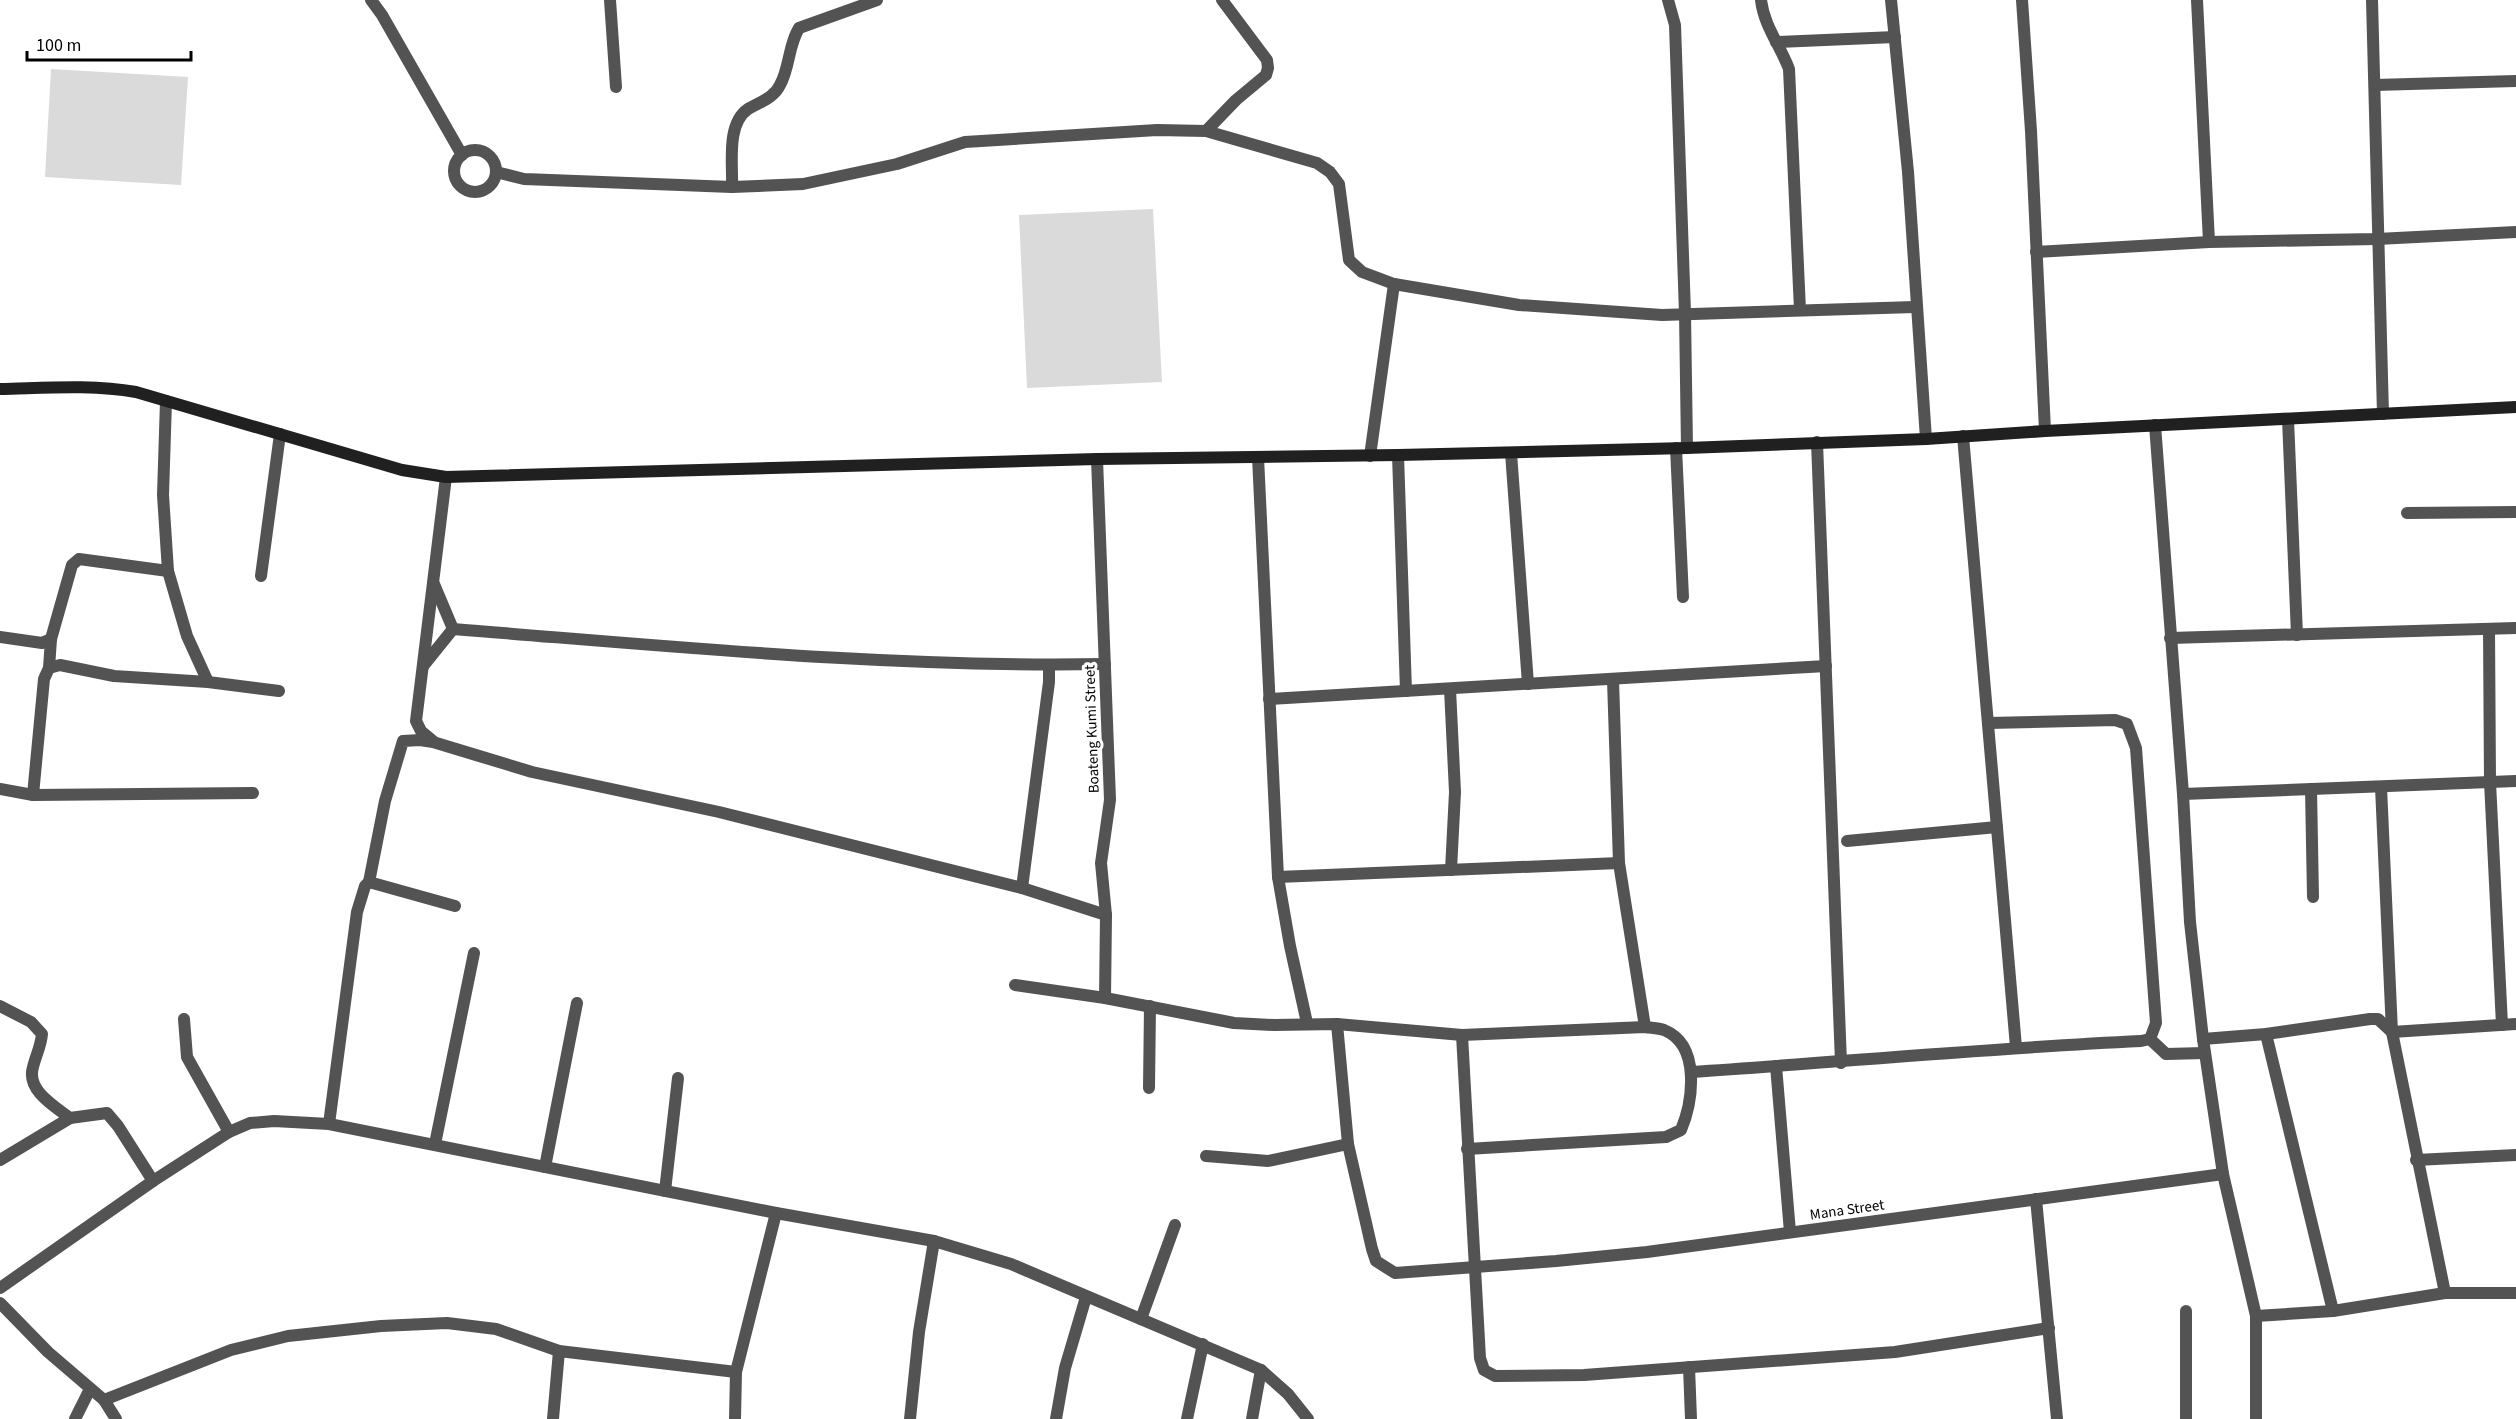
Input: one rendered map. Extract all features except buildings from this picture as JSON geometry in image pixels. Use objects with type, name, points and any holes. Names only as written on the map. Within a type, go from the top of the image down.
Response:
[{"type":"street","points":[[371,0],[382,15],[462,154]]},
{"type":"street","points":[[610,0],[616,87]]},
{"type":"street","points":[[732,188],[734,125],[745,111],[774,95],[781,84],[792,39],[799,28],[877,0]]},
{"type":"street","points":[[1206,131],[1236,100],[1266,75],[1268,68],[1267,60],[1222,0]]},
{"type":"street","points":[[1668,0],[1674,25],[1685,313],[1682,448],[1683,597]]},
{"type":"street","points":[[1761,0],[1769,32],[1789,69],[1800,310]]},
{"type":"street","points":[[1891,0],[1908,172],[1915,307],[1926,439]]},
{"type":"street","points":[[2022,0],[2031,131],[2045,431]]},
{"type":"street","points":[[2197,0],[2209,242]]},
{"type":"street","points":[[2372,0],[2383,414]]},
{"type":"street","points":[[1776,42],[1895,37]]},
{"type":"street","points":[[2375,85],[2516,81]]},
{"type":"street","points":[[496,172],[524,179],[732,188],[803,184],[853,175],[966,142],[1157,130],[1206,131],[1317,163],[1330,172],[1339,184],[1349,260],[1362,272],[1394,284],[1552,309],[1662,315],[1915,307]]},
{"type":"street","points":[[473,150],[484,152],[493,160],[496,172],[492,183],[483,190],[465,190],[457,182],[454,170],[462,154],[473,150]]},
{"type":"street","points":[[2037,252],[2209,242],[2377,239],[2516,232]]},
{"type":"street","points":[[1370,456],[1394,284]]},
{"type":"street","points":[[0,389],[111,387],[402,470],[446,477],[1097,459],[1370,456],[1682,448],[1926,439],[2516,407]]},
{"type":"street","points":[[166,401],[163,495],[168,571],[188,636],[208,681]]},
{"type":"street","points":[[2288,419],[2297,635]]},
{"type":"street","points":[[2155,425],[2183,794],[2190,922],[2203,1039],[2223,1174],[2256,1316],[2256,1419]]},
{"type":"street","points":[[261,576],[280,434]]},
{"type":"street","points":[[1963,436],[2016,1047]]},
{"type":"street","points":[[1817,442],[1841,1063]]},
{"type":"street","points":[[1510,453],[1528,684]]},
{"type":"street","points":[[1398,455],[1406,691]]},
{"type":"street","points":[[1258,457],[1278,877],[1307,1023]]},
{"type":"street","name":"Boateng Kumi Street","points":[[1097,459],[1110,800],[1101,863],[1106,915],[1105,998]]},
{"type":"street","points":[[433,742],[421,731],[416,721],[446,477]]},
{"type":"street","points":[[2407,513],[2516,512]]},
{"type":"street","points":[[33,795],[44,680],[49,668],[51,639],[72,565],[79,559],[168,571]]},
{"type":"street","points":[[434,583],[453,629]]},
{"type":"street","points":[[2170,638],[2516,628]]},
{"type":"street","points":[[453,629],[807,656],[1049,665],[1105,664]]},
{"type":"street","points":[[424,665],[453,629]]},
{"type":"street","points":[[2489,629],[2490,782],[2502,1025]]},
{"type":"street","points":[[0,637],[42,643],[51,639]]},
{"type":"street","points":[[49,668],[60,665],[114,676],[208,681],[279,691]]},
{"type":"street","points":[[1022,888],[1049,682],[1049,665]]},
{"type":"street","points":[[1269,699],[1826,666]]},
{"type":"street","points":[[1613,680],[1619,863],[1645,1027]]},
{"type":"street","points":[[1450,689],[1455,792],[1451,870]]},
{"type":"street","points":[[1988,723],[2115,720],[2127,724],[2136,748],[2156,1023],[2150,1039]]},
{"type":"street","points":[[329,1124],[357,912],[365,886],[369,882],[385,801],[398,751],[403,741],[433,742],[532,772],[719,812],[1022,888],[1106,915]]},
{"type":"street","points":[[2183,794],[2516,781]]},
{"type":"street","points":[[2381,787],[2391,1032],[2445,1293]]},
{"type":"street","points":[[0,789],[33,795],[253,793]]},
{"type":"street","points":[[2311,789],[2313,897]]},
{"type":"street","points":[[1847,841],[1997,827]]},
{"type":"street","points":[[1278,877],[1619,863]]},
{"type":"street","points":[[369,882],[454,906]]},
{"type":"street","points":[[435,1144],[474,953]]},
{"type":"street","points":[[1015,985],[1105,998],[1234,1023],[1337,1024],[1462,1035],[1645,1027],[1664,1030],[1683,1044],[1691,1072],[1689,1110],[1681,1130],[1666,1137],[1467,1149]]},
{"type":"street","points":[[545,1167],[577,1003]]},
{"type":"street","points":[[0,1006],[31,1022],[42,1034],[41,1047],[31,1076],[34,1088],[70,1118]]},
{"type":"street","points":[[1149,1088],[1150,1006]]},
{"type":"street","points":[[2203,1039],[2266,1034],[2370,1019],[2378,1019],[2391,1032],[2516,1023]]},
{"type":"street","points":[[184,1020],[187,1057],[229,1132]]},
{"type":"street","name":"Mana Street","points":[[1337,1024],[1348,1143],[1376,1261],[1395,1273],[1647,1252],[2223,1174]]},
{"type":"street","points":[[2266,1034],[2333,1311]]},
{"type":"street","points":[[1462,1035],[1473,1268],[1480,1358],[1484,1370],[1495,1376],[1584,1375],[1895,1352],[2049,1328]]},
{"type":"street","points":[[1691,1072],[2150,1039]]},
{"type":"street","points":[[2150,1039],[2166,1054],[2205,1053]]},
{"type":"street","points":[[1776,1066],[1790,1232]]},
{"type":"street","points":[[665,1191],[678,1078]]},
{"type":"street","points":[[0,1160],[70,1118],[107,1113],[118,1126],[153,1181]]},
{"type":"street","points":[[0,1288],[153,1181],[229,1132],[250,1123],[274,1120],[329,1124],[776,1213],[934,1241],[1011,1264],[1261,1370],[1288,1394],[1308,1419]]},
{"type":"street","points":[[1206,1156],[1268,1161],[1348,1143]]},
{"type":"street","points":[[2416,1161],[2516,1155]]},
{"type":"street","points":[[2036,1199],[2057,1419]]},
{"type":"street","points":[[735,1419],[736,1372],[776,1213]]},
{"type":"street","points":[[1141,1318],[1175,1225]]},
{"type":"street","points":[[910,1419],[919,1332],[934,1241]]},
{"type":"street","points":[[2256,1316],[2333,1311],[2445,1293],[2516,1293]]},
{"type":"street","points":[[1056,1419],[1065,1368],[1086,1297]]},
{"type":"street","points":[[0,1304],[48,1352],[104,1400],[116,1419]]},
{"type":"street","points":[[2186,1311],[2186,1419]]},
{"type":"street","points":[[104,1400],[231,1350],[288,1336],[447,1323],[496,1329],[558,1351],[736,1372]]},
{"type":"street","points":[[1187,1419],[1203,1344]]},
{"type":"street","points":[[553,1419],[558,1351]]},
{"type":"street","points":[[1689,1367],[1691,1419]]},
{"type":"street","points":[[1252,1419],[1261,1370]]},
{"type":"street","points":[[75,1419],[90,1389]]},
{"type":"shaded area","points":[[51,69],[188,77],[181,185],[45,177]]},
{"type":"shaded area","points":[[1153,209],[1162,382],[1027,388],[1019,215]]}]
